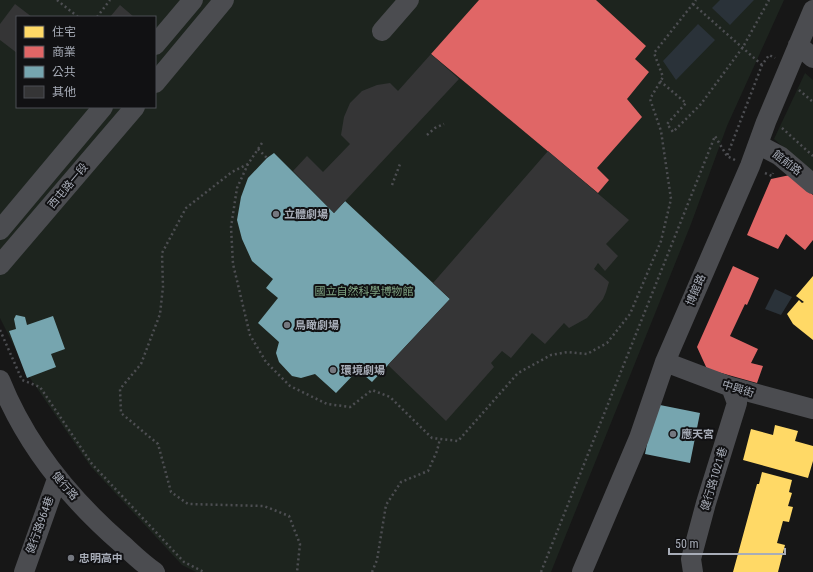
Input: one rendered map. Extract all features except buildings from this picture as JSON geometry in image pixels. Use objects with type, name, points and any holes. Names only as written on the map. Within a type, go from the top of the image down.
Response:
[{"type":"street","points":[[156,44],[193,0]]},
{"type":"street","points":[[156,83],[224,0]]},
{"type":"street","points":[[382,31],[409,0]]},
{"type":"street","name":"博館路","points":[[582,572],[639,438],[665,362],[759,145],[766,122],[813,10]]},
{"type":"street","points":[[798,45],[813,58]]},
{"type":"street","points":[[0,230],[102,108]]},
{"type":"street","name":"西屯路一段","points":[[0,265],[134,108]]},
{"type":"street","name":"館前路","points":[[759,145],[780,156],[813,184]]},
{"type":"street","name":"中興街","points":[[665,362],[731,387],[813,409]]},
{"type":"street","name":"健行路","points":[[0,380],[9,403],[31,441],[57,479],[108,532],[154,572]]},
{"type":"street","name":"健行路1021巷","points":[[693,572],[693,552],[737,403],[731,387]]},
{"type":"street","name":"健行路964巷","points":[[24,572],[57,479]]},
{"type":"path","points":[[57,0],[77,16]]},
{"type":"path","points":[[98,16],[110,0]]},
{"type":"path","points":[[262,143],[248,164],[237,188],[231,227],[233,264],[250,335],[266,362],[290,386],[327,404],[350,407],[372,390],[390,397],[432,438],[458,441],[518,373],[551,355],[568,352],[587,354],[607,343],[630,314],[661,241],[671,199],[661,131],[650,99],[663,77],[654,53],[696,0]]},
{"type":"path","points":[[660,81],[686,103],[667,124],[673,132],[701,104],[743,47],[769,0]]},
{"type":"path","points":[[693,4],[762,65]]},
{"type":"path","points":[[796,95],[800,89],[813,102]]},
{"type":"path","points":[[427,135],[444,124]]},
{"type":"path","points":[[780,126],[813,156]]},
{"type":"path","points":[[541,572],[715,136],[727,156]]},
{"type":"path","points":[[258,149],[267,158]]},
{"type":"path","points":[[248,164],[232,172],[186,208],[162,253],[163,287],[160,314],[141,364],[120,389],[121,413],[158,444],[171,492],[188,504],[264,506],[289,516],[300,544],[297,572]]},
{"type":"path","points":[[392,185],[400,164]]},
{"type":"path","points":[[0,330],[22,380],[40,387],[92,464],[184,562],[204,572]]},
{"type":"path","points":[[372,572],[377,560],[386,505],[401,482],[428,471],[437,451],[440,439]]},
{"type":"green space","name":"國立自然科學博物館","points":[[0,0],[784,0],[727,126],[691,224],[551,572],[196,572],[182,565],[91,467],[30,378],[0,318]]},
{"type":"green space","points":[[805,73],[813,80],[813,173],[774,139]]},
{"type":"shaded area","points":[[720,0],[754,0],[730,25],[712,8]]},
{"type":"shaded area","points":[[698,24],[715,40],[676,80],[663,61]]},
{"type":"shaded area","points":[[775,289],[792,297],[781,315],[765,309]]},
{"type":"place","name":"立體劇場","points":[[276,214]]},
{"type":"place","name":"鳥瞰劇場","points":[[287,325]]},
{"type":"place","name":"環境劇場","points":[[333,370]]},
{"type":"place","name":"應天宮","points":[[673,434]]},
{"type":"place","name":"忠明高中","points":[[71,558]]}]
